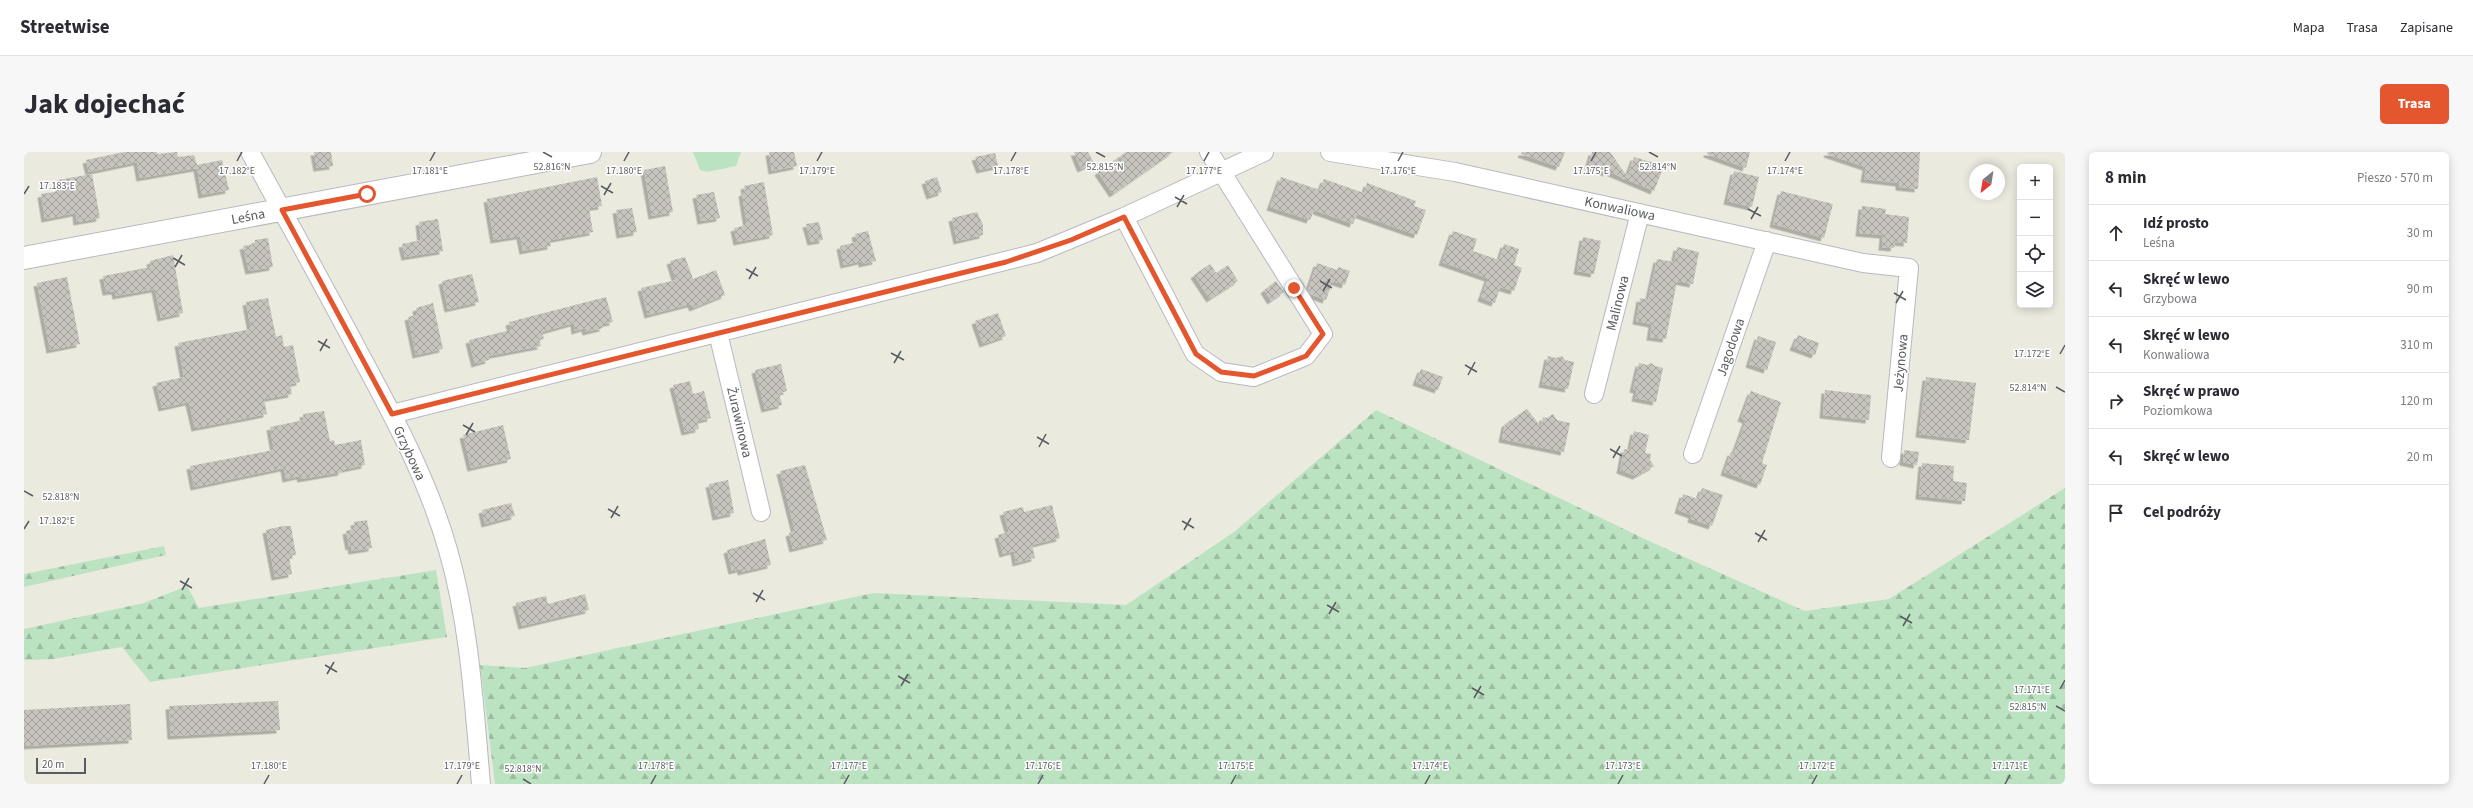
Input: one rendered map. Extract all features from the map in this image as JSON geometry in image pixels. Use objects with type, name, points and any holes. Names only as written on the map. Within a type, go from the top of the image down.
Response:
[{"type":"street","name":"Grzybowa","points":[[250,152],[392,414],[419,470],[438,515],[449,552],[468,646],[481,784]]},
{"type":"street","name":"Leśna","points":[[24,258],[590,152]]},
{"type":"street","points":[[1124,217],[1196,354],[1221,372],[1254,376],[1306,356],[1323,334],[1209,152]]},
{"type":"street","points":[[392,414],[1030,255],[1071,240],[1124,217],[1220,171],[1264,152]]},
{"type":"street","name":"Konwaliowa","points":[[1330,152],[1454,172],[1863,263],[1909,268]]},
{"type":"street","name":"Malinowa","points":[[1594,394],[1640,213]]},
{"type":"street","name":"Jagodowa","points":[[1693,454],[1767,241]]},
{"type":"street","name":"Jeżynowa","points":[[1891,458],[1909,268]]},
{"type":"street","name":"Żurawinowa","points":[[718,333],[761,512]]},
{"type":"green space","points":[[693,152],[741,152],[736,166],[707,172],[700,170]]},
{"type":"green space","points":[[1376,410],[1649,541],[1805,611],[1889,599],[2065,488],[2065,784],[495,784],[480,665],[525,668],[873,593],[1126,605],[1234,532]]},
{"type":"green space","points":[[164,546],[166,555],[24,587],[24,574]]},
{"type":"green space","points":[[436,570],[447,637],[150,682],[122,647],[53,659],[24,660],[24,629],[144,603],[187,586],[199,608]]},
{"type":"building","points":[[124,152],[157,152],[157,154],[177,152],[178,157],[194,155],[197,165],[222,160],[229,190],[202,195],[197,168],[140,178],[137,162],[89,172],[86,160]]},
{"type":"building","points":[[314,152],[331,152],[333,166],[317,168]]},
{"type":"building","points":[[769,152],[794,152],[797,166],[772,171]]},
{"type":"building","points":[[1074,152],[1088,152],[1094,163],[1081,169]]},
{"type":"building","points":[[1126,152],[1173,152],[1113,194],[1098,172]]},
{"type":"building","points":[[1522,152],[1565,152],[1559,167],[1521,154]]},
{"type":"building","points":[[1592,152],[1610,152],[1627,176],[1634,157],[1664,166],[1654,191],[1607,171],[1607,173],[1588,166]]},
{"type":"building","points":[[1707,152],[1750,152],[1746,168],[1707,154]]},
{"type":"building","points":[[1828,152],[1920,152],[1918,189],[1899,187],[1899,183],[1864,179],[1866,167],[1827,154]]},
{"type":"building","points":[[995,153],[998,166],[980,170],[975,157]]},
{"type":"building","points":[[665,166],[673,212],[652,216],[644,170]]},
{"type":"building","points":[[1734,171],[1759,177],[1752,207],[1727,201]]},
{"type":"building","points":[[92,174],[100,218],[77,222],[76,213],[45,219],[41,194],[60,191],[58,180]]},
{"type":"building","points":[[597,177],[602,206],[589,208],[593,232],[550,240],[551,246],[523,251],[520,236],[494,240],[487,199]]},
{"type":"building","points":[[937,177],[942,192],[930,196],[925,181]]},
{"type":"building","points":[[1281,177],[1320,190],[1324,179],[1364,193],[1367,183],[1416,201],[1414,206],[1426,210],[1417,235],[1357,214],[1353,224],[1314,210],[1310,220],[1270,207]]},
{"type":"building","points":[[764,182],[773,235],[737,242],[734,228],[747,225],[742,193],[745,192],[744,186]]},
{"type":"building","points":[[1781,191],[1833,204],[1824,238],[1773,224]]},
{"type":"building","points":[[714,192],[720,218],[701,221],[696,195]]},
{"type":"building","points":[[1862,206],[1886,209],[1885,214],[1909,217],[1907,243],[1895,242],[1894,248],[1882,247],[1883,235],[1859,233]]},
{"type":"building","points":[[632,208],[637,232],[620,235],[616,210]]},
{"type":"building","points":[[977,212],[983,225],[983,235],[957,241],[952,218]]},
{"type":"building","points":[[438,219],[443,251],[405,257],[402,244],[421,240],[419,222]]},
{"type":"building","points":[[819,222],[823,240],[811,242],[806,224]]},
{"type":"building","points":[[868,231],[876,261],[862,264],[862,261],[844,265],[840,246],[857,242],[855,234]]},
{"type":"building","points":[[1453,231],[1477,239],[1473,251],[1499,260],[1504,244],[1519,249],[1514,265],[1522,268],[1514,291],[1500,287],[1495,303],[1481,298],[1488,278],[1442,262]]},
{"type":"building","points":[[1583,237],[1601,241],[1594,274],[1577,271]]},
{"type":"building","points":[[268,238],[273,267],[249,271],[243,246],[255,244],[255,240]]},
{"type":"building","points":[[1677,247],[1699,252],[1693,284],[1677,281],[1666,339],[1650,337],[1652,324],[1636,321],[1640,298],[1648,300],[1657,259],[1674,262]]},
{"type":"building","points":[[173,255],[183,313],[161,318],[155,289],[116,296],[115,291],[106,292],[103,276],[151,267],[150,261]]},
{"type":"building","points":[[685,257],[693,279],[716,270],[725,295],[693,308],[691,304],[648,315],[641,288],[676,280],[670,261]]},
{"type":"building","points":[[1317,263],[1337,270],[1338,267],[1350,271],[1345,285],[1333,281],[1326,300],[1310,294],[1308,290]]},
{"type":"building","points":[[1210,264],[1216,273],[1228,265],[1238,281],[1210,299],[1194,275]]},
{"type":"building","points":[[472,274],[479,302],[448,309],[442,281]]},
{"type":"building","points":[[67,277],[80,344],[50,350],[37,283]]},
{"type":"building","points":[[1276,281],[1284,292],[1271,301],[1264,290]]},
{"type":"building","points":[[606,297],[613,322],[602,324],[603,328],[586,332],[585,328],[575,331],[574,323],[542,332],[544,339],[539,340],[541,346],[488,356],[489,360],[475,364],[469,340],[511,330],[509,322]]},
{"type":"building","points":[[268,298],[276,337],[282,335],[284,347],[293,345],[300,382],[290,384],[292,394],[264,399],[267,414],[195,428],[189,402],[162,408],[156,383],[184,377],[178,343],[251,329],[246,302]]},
{"type":"building","points":[[433,303],[443,349],[416,355],[408,317],[417,315],[416,308]]},
{"type":"building","points":[[998,313],[1006,336],[983,344],[975,321]]},
{"type":"building","points":[[1798,335],[1819,343],[1815,355],[1793,347]]},
{"type":"building","points":[[1758,336],[1776,342],[1767,370],[1749,364]]},
{"type":"building","points":[[1548,356],[1556,358],[1562,356],[1565,360],[1574,362],[1568,389],[1542,384]]},
{"type":"building","points":[[1639,363],[1647,365],[1651,363],[1655,366],[1663,368],[1656,402],[1635,398],[1637,390],[1633,389]]},
{"type":"building","points":[[781,364],[787,391],[779,393],[782,405],[765,409],[755,370]]},
{"type":"building","points":[[1421,369],[1443,377],[1438,390],[1416,382]]},
{"type":"building","points":[[1926,377],[1976,383],[1969,440],[1919,434]]},
{"type":"building","points":[[690,381],[693,394],[704,391],[711,418],[697,421],[699,429],[685,432],[673,385]]},
{"type":"building","points":[[1825,390],[1871,395],[1869,420],[1823,415]]},
{"type":"building","points":[[1751,391],[1781,402],[1762,463],[1767,465],[1760,485],[1724,472],[1731,452],[1734,453],[1746,420],[1741,418]]},
{"type":"building","points":[[1527,409],[1541,427],[1543,417],[1547,418],[1553,414],[1557,420],[1570,423],[1564,452],[1502,439],[1505,424]]},
{"type":"building","points":[[324,411],[330,441],[334,440],[335,445],[361,440],[365,465],[341,470],[342,472],[301,479],[300,476],[286,479],[284,468],[194,487],[190,466],[274,450],[270,427],[304,420],[303,414]]},
{"type":"building","points":[[503,425],[511,459],[471,468],[463,435]]},
{"type":"building","points":[[1634,431],[1649,435],[1645,453],[1651,454],[1650,460],[1654,466],[1636,476],[1620,470],[1624,449],[1630,450]]},
{"type":"building","points":[[1904,450],[1919,452],[1917,465],[1903,462]]},
{"type":"building","points":[[1922,463],[1954,466],[1953,481],[1967,483],[1965,501],[1919,496]]},
{"type":"building","points":[[805,465],[827,540],[793,549],[789,533],[795,531],[780,471]]},
{"type":"building","points":[[728,480],[734,513],[716,517],[709,484]]},
{"type":"building","points":[[1702,488],[1723,495],[1712,526],[1691,519],[1692,515],[1678,510],[1683,494],[1698,499]]},
{"type":"building","points":[[511,503],[515,516],[485,524],[482,510]]},
{"type":"building","points":[[1052,505],[1060,538],[1032,545],[1035,558],[1016,563],[1014,551],[1003,554],[998,535],[1009,532],[1003,512],[1023,507],[1024,512]]},
{"type":"building","points":[[367,520],[372,548],[352,551],[351,546],[349,547],[346,531],[355,529],[354,522]]},
{"type":"building","points":[[283,526],[291,526],[296,555],[289,556],[292,574],[275,577],[266,530]]},
{"type":"building","points":[[765,539],[771,565],[741,572],[741,569],[732,571],[727,550]]},
{"type":"building","points":[[585,594],[589,610],[522,626],[516,603],[546,596],[548,604]]},
{"type":"building","points":[[278,701],[280,730],[171,736],[169,706]]},
{"type":"building","points":[[130,704],[132,740],[24,746],[24,710]]},
{"type":"route","points":[[367,194],[282,210],[294,229],[392,414],[641,351],[1006,262],[1071,240],[1124,217],[1133,238],[1196,354],[1221,372],[1254,376],[1306,356],[1323,334],[1294,288]]}]
